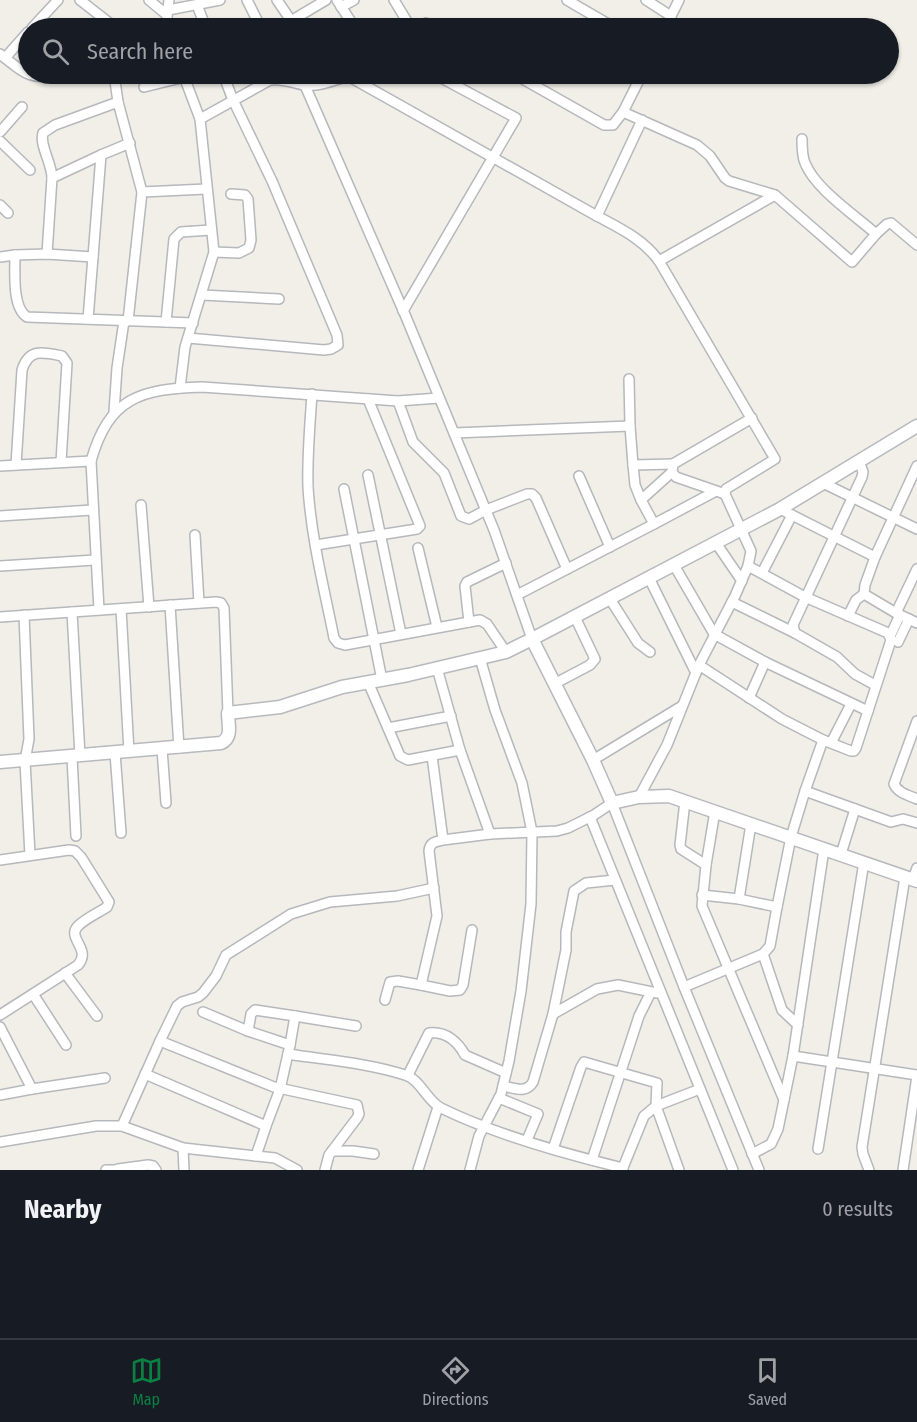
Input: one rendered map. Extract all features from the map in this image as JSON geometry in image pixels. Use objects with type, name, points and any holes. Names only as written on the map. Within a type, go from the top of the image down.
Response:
[{"type":"street","points":[[41,18],[58,0]]},
{"type":"street","points":[[80,0],[101,18]]},
{"type":"street","points":[[149,0],[168,8],[220,0]]},
{"type":"street","points":[[247,0],[256,18]]},
{"type":"street","points":[[277,0],[288,18]]},
{"type":"street","points":[[297,18],[326,0]]},
{"type":"street","points":[[348,18],[339,4],[354,0]]},
{"type":"street","points":[[394,0],[405,18]]},
{"type":"street","points":[[567,0],[598,18]]},
{"type":"street","points":[[646,0],[671,16],[679,0]]},
{"type":"street","points":[[197,5],[202,18]]},
{"type":"street","points":[[18,41],[2,55],[18,67]]},
{"type":"street","points":[[114,412],[117,368],[126,321],[142,192],[118,102],[115,84]]},
{"type":"street","points":[[144,87],[154,84]]},
{"type":"street","points":[[180,388],[182,356],[214,252],[200,119],[187,84]]},
{"type":"street","points":[[188,338],[324,350],[331,350],[338,345],[337,335],[272,181],[227,84]]},
{"type":"street","points":[[200,119],[263,84]]},
{"type":"street","points":[[302,84],[314,84]]},
{"type":"street","points":[[366,84],[647,245],[659,261],[775,459],[721,492],[654,524],[517,596]]},
{"type":"street","points":[[403,312],[516,118],[453,84]]},
{"type":"street","points":[[532,84],[604,125],[613,125],[623,112],[637,84]]},
{"type":"street","points":[[305,85],[486,510],[532,639],[593,760],[608,807],[759,1170]]},
{"type":"street","points":[[47,254],[52,178],[50,161],[41,140],[43,133],[55,125],[118,102]]},
{"type":"street","points":[[0,132],[22,107]]},
{"type":"street","points":[[623,112],[685,139],[706,151],[729,181],[775,195],[852,262],[886,224],[891,223],[917,245]]},
{"type":"street","points":[[597,216],[642,120]]},
{"type":"street","points":[[802,140],[804,160],[816,180],[876,234]]},
{"type":"street","points":[[0,141],[30,170]]},
{"type":"street","points":[[52,178],[130,143]]},
{"type":"street","points":[[88,320],[101,155]]},
{"type":"street","points":[[142,192],[206,189]]},
{"type":"street","points":[[214,252],[244,252],[250,244],[248,199],[245,195],[231,194]]},
{"type":"street","points":[[659,261],[775,195]]},
{"type":"street","points":[[0,205],[8,213]]},
{"type":"street","points":[[165,322],[174,239],[182,232],[211,230]]},
{"type":"street","points":[[0,257],[47,254],[93,257]]},
{"type":"street","points":[[15,255],[18,306],[23,315],[35,318],[193,323]]},
{"type":"street","points":[[202,295],[279,299]]},
{"type":"street","points":[[16,465],[22,370],[28,357],[36,353],[62,356],[67,363],[60,462]]},
{"type":"street","points":[[629,380],[635,485],[654,524]]},
{"type":"street","points":[[99,610],[92,510],[92,461],[102,431],[114,412],[138,396],[180,388],[368,399],[439,398]]},
{"type":"street","points":[[312,394],[308,486],[316,545],[334,638],[345,645],[437,627],[484,621],[506,652]]},
{"type":"street","points":[[316,545],[417,529],[420,526],[368,399]]},
{"type":"street","points":[[398,400],[413,442],[444,473],[461,516],[469,519],[486,510],[532,494],[536,498],[567,569]]},
{"type":"street","points":[[641,500],[672,468],[752,418]]},
{"type":"street","points":[[454,433],[630,426]]},
{"type":"street","points":[[228,713],[280,707],[342,687],[506,652],[780,509],[917,426]]},
{"type":"street","points":[[0,466],[92,461]]},
{"type":"street","points":[[795,633],[793,625],[863,472],[859,461]]},
{"type":"street","points":[[633,465],[672,468]]},
{"type":"street","points":[[848,616],[856,600],[864,594],[875,557],[917,466]]},
{"type":"street","points":[[639,796],[667,745],[697,669],[742,581],[751,550],[721,492],[676,477],[672,468]]},
{"type":"street","points":[[368,475],[401,634]]},
{"type":"street","points":[[579,476],[610,547]]},
{"type":"street","points":[[823,483],[917,530]]},
{"type":"street","points":[[344,489],[382,680]]},
{"type":"street","points":[[141,505],[149,607]]},
{"type":"street","points":[[780,509],[875,557]]},
{"type":"street","points":[[0,516],[92,510]]},
{"type":"street","points":[[762,573],[792,515]]},
{"type":"street","points":[[195,535],[199,603]]},
{"type":"street","points":[[716,543],[742,581]]},
{"type":"street","points":[[418,548],[437,627]]},
{"type":"street","points":[[0,566],[95,560]]},
{"type":"street","points":[[469,622],[465,586],[467,582],[506,563]]},
{"type":"street","points":[[674,565],[714,634],[765,662],[868,711]]},
{"type":"street","points":[[748,566],[805,597],[894,639]]},
{"type":"street","points":[[649,578],[697,669],[782,719],[827,742],[854,751],[891,640],[894,639],[905,618],[917,569]]},
{"type":"street","points":[[864,594],[905,618]]},
{"type":"street","points":[[610,598],[638,643],[650,652]]},
{"type":"street","points":[[732,602],[837,657],[855,674],[876,685]]},
{"type":"street","points":[[0,617],[221,603],[224,608],[229,737],[226,741],[179,748],[0,762]]},
{"type":"street","points":[[170,605],[179,748]]},
{"type":"street","points":[[121,609],[129,752]]},
{"type":"street","points":[[72,612],[76,836]]},
{"type":"street","points":[[24,615],[29,739],[25,761],[30,855]]},
{"type":"street","points":[[555,684],[590,665],[595,658],[575,617]]},
{"type":"street","points":[[470,1170],[479,1136],[499,1098],[506,1073],[521,991],[531,904],[532,832],[522,783],[495,710],[480,658]]},
{"type":"street","points":[[749,698],[765,662]]},
{"type":"street","points":[[437,668],[460,750],[490,834]]},
{"type":"street","points":[[368,682],[403,759],[460,750]]},
{"type":"street","points":[[684,987],[764,954],[770,946],[791,837],[805,790],[827,742],[851,704]]},
{"type":"street","points":[[593,760],[682,706]]},
{"type":"street","points":[[388,728],[450,716]]},
{"type":"street","points":[[917,721],[894,784],[901,792],[917,799]]},
{"type":"street","points":[[162,749],[165,803]]},
{"type":"street","points":[[115,753],[121,832]]},
{"type":"street","points":[[432,756],[443,840]]},
{"type":"street","points":[[805,790],[891,822],[903,819],[917,823]]},
{"type":"street","points":[[421,985],[437,916],[429,846],[433,842],[490,834],[556,831],[592,817],[608,807],[639,796],[669,796],[824,849],[913,876],[874,1068],[862,1147],[862,1154],[869,1170]]},
{"type":"street","points":[[685,801],[681,849],[706,865]]},
{"type":"street","points":[[841,854],[855,809]]},
{"type":"street","points":[[715,811],[702,906],[784,1100]]},
{"type":"street","points":[[592,817],[615,880],[733,1170]]},
{"type":"street","points":[[739,899],[751,824]]},
{"type":"street","points":[[752,1154],[771,1144],[778,1129],[793,1056],[824,849]]},
{"type":"street","points":[[0,860],[75,851],[81,856],[109,902],[107,907],[78,926],[75,937],[81,947],[83,959],[0,1015]]},
{"type":"street","points":[[818,1149],[864,862]]},
{"type":"street","points":[[503,1086],[522,1090],[531,1086],[553,1014],[566,950],[566,933],[574,891],[586,882],[615,880]]},
{"type":"street","points":[[122,1126],[177,1006],[203,993],[216,976],[226,955],[291,914],[330,902],[397,896],[434,888]]},
{"type":"street","points":[[702,895],[739,899],[777,907]]},
{"type":"street","points":[[385,1000],[390,982],[398,981],[450,991],[460,990],[463,985],[472,930]]},
{"type":"street","points":[[764,954],[782,1010],[798,1025]]},
{"type":"street","points":[[65,973],[97,1016]]},
{"type":"street","points":[[553,1014],[597,989],[618,985],[662,994]]},
{"type":"street","points":[[592,1160],[639,1016],[651,992]]},
{"type":"street","points":[[33,994],[66,1045]]},
{"type":"street","points":[[248,1031],[251,1014],[255,1010],[356,1026]]},
{"type":"street","points":[[203,1012],[289,1049],[408,1075],[438,1107],[484,1126],[622,1169],[644,1116],[656,1106],[700,1089]]},
{"type":"street","points":[[256,1156],[280,1089],[295,1016]]},
{"type":"street","points":[[0,1027],[32,1089]]},
{"type":"street","points":[[408,1075],[429,1033],[436,1032],[454,1039],[465,1056],[506,1073]]},
{"type":"street","points":[[160,1041],[280,1089],[357,1105],[359,1114],[332,1151],[326,1170]]},
{"type":"street","points":[[793,1056],[917,1075],[903,1170]]},
{"type":"street","points":[[553,1149],[584,1062],[657,1083],[656,1106],[679,1170]]},
{"type":"street","points":[[145,1074],[266,1126]]},
{"type":"street","points":[[0,1095],[105,1078]]},
{"type":"street","points":[[499,1098],[538,1114],[527,1140]]},
{"type":"street","points":[[418,1170],[438,1107]]},
{"type":"street","points":[[0,1142],[96,1126],[122,1126],[183,1149],[275,1158],[297,1170]]},
{"type":"street","points":[[183,1149],[184,1170]]},
{"type":"street","points":[[332,1151],[374,1154]]},
{"type":"street","points":[[106,1170],[148,1165],[153,1166],[156,1170]]}]
